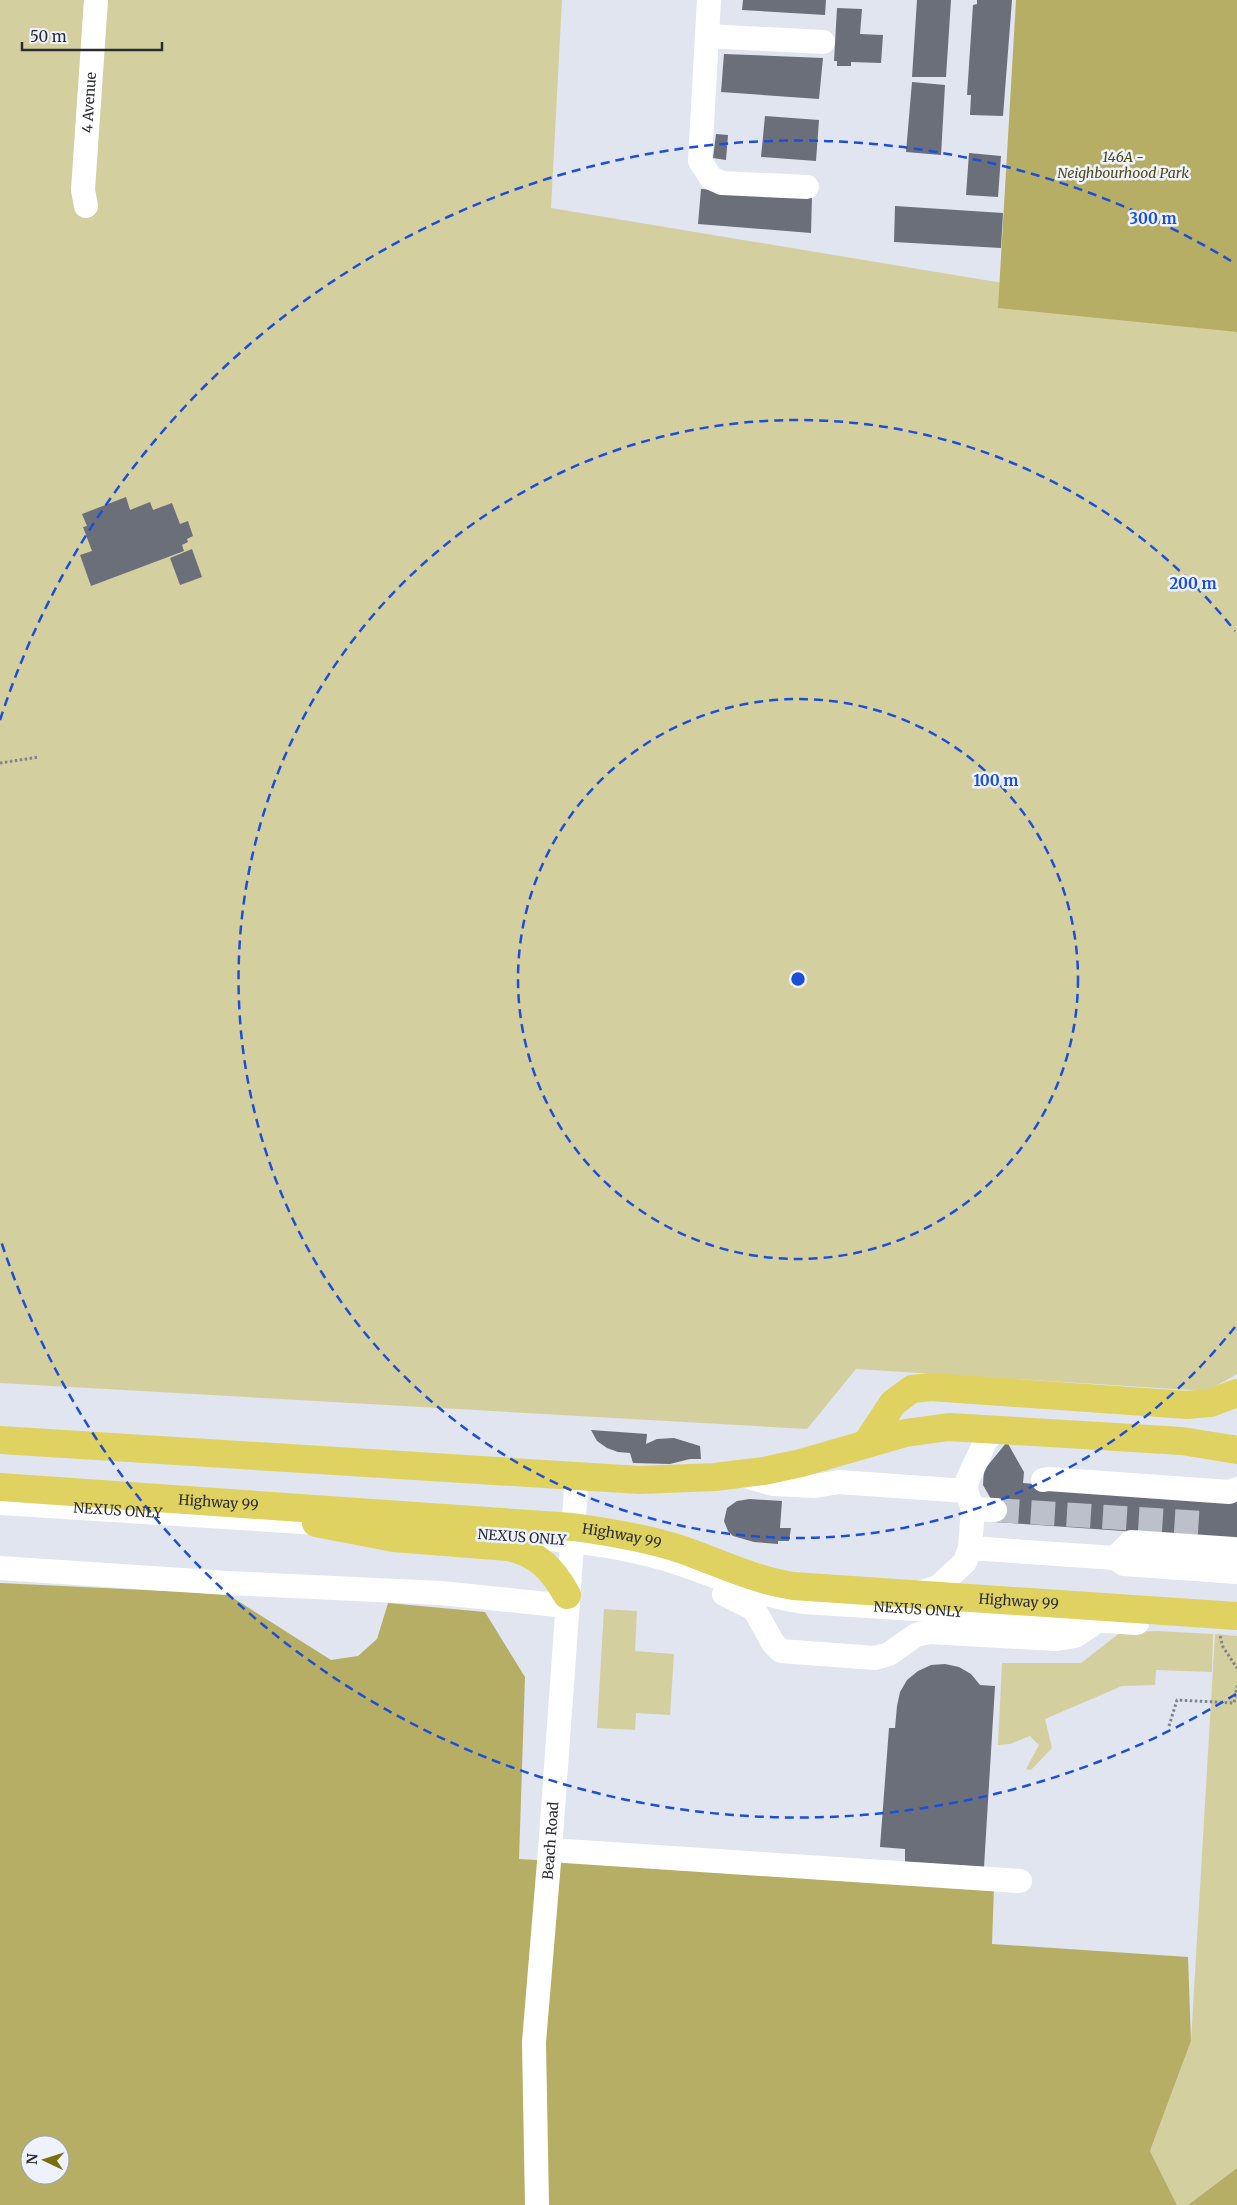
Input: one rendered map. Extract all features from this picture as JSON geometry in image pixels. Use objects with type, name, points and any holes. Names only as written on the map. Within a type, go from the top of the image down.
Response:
[{"type":"highway","points":[[866,1444],[893,1403],[912,1389],[931,1387],[1187,1405],[1210,1403],[1237,1393]]},
{"type":"highway","points":[[0,1440],[665,1480],[739,1474],[801,1463],[905,1433],[941,1427],[1182,1441],[1234,1450]]},
{"type":"highway","name":"Highway 99","points":[[0,1487],[202,1501],[581,1532],[662,1544],[778,1583],[912,1595],[1118,1619],[1231,1627]]},
{"type":"highway","points":[[202,1501],[394,1538],[508,1547],[524,1550],[547,1567],[558,1579],[567,1601]]},
{"type":"street","name":"4 Avenue","points":[[86,206],[83,190],[96,0]]},
{"type":"street","points":[[709,0],[700,161],[711,178],[722,182],[807,187]]},
{"type":"street","points":[[707,36],[823,42]]},
{"type":"street","points":[[912,1595],[927,1591],[944,1582],[965,1562],[970,1548],[978,1503],[967,1481],[987,1438],[995,1430],[1000,1429]]},
{"type":"street","points":[[739,1474],[773,1484],[815,1486],[839,1482],[978,1503]]},
{"type":"street","name":"Beach Road","points":[[537,2205],[534,2042],[550,1850],[567,1601],[581,1532],[577,1476]]},
{"type":"street","points":[[1043,1480],[1228,1492],[1237,1489]]},
{"type":"street","name":"NEXUS ONLY","points":[[0,1502],[316,1523],[581,1532]]},
{"type":"street","points":[[581,1532],[629,1550],[644,1563],[659,1570],[749,1605],[754,1609],[773,1643],[781,1651],[882,1658],[922,1633],[1056,1639],[1075,1636],[1118,1619]]},
{"type":"street","points":[[970,1548],[1115,1558],[1131,1542],[1236,1560]]},
{"type":"street","name":"NEXUS ONLY","points":[[629,1550],[679,1564],[752,1590],[795,1600],[1118,1619]]},
{"type":"street","points":[[0,1568],[227,1583],[567,1601]]},
{"type":"street","points":[[858,1660],[877,1668],[883,1668],[917,1647],[926,1645],[1058,1651],[1073,1650],[1093,1642],[1118,1619]]},
{"type":"street","points":[[550,1850],[1020,1881]]},
{"type":"path","points":[[0,763],[39,757]]},
{"type":"path","points":[[1231,1627],[1223,1647],[1237,1668]]},
{"type":"path","points":[[1169,1726],[1177,1700],[1234,1703],[1237,1686]]},
{"type":"shaded area","points":[[0,0],[562,0],[551,208],[1237,322],[1237,1374],[1207,1391],[856,1369],[807,1429],[0,1383]]},
{"type":"shaded area","points":[[604,1609],[637,1611],[635,1651],[674,1654],[670,1715],[636,1713],[635,1730],[597,1728]]},
{"type":"shaded area","points":[[1158,1631],[1213,1634],[1212,1672],[1156,1670],[1155,1685],[1122,1686],[1045,1719],[1052,1748],[1031,1770],[1026,1769],[1039,1745],[1030,1736],[1010,1744],[998,1745],[1002,1663],[1081,1663],[1121,1632]]},
{"type":"shaded area","points":[[1215,1634],[1237,1636],[1237,2168],[1188,2205],[1177,2205],[1150,2151],[1191,2041]]},
{"type":"green space","name":"146A - Neighbourhood Park","points":[[1016,0],[1237,0],[1237,332],[998,308]]},
{"type":"green space","points":[[0,1583],[227,1594],[331,1660],[358,1656],[377,1639],[388,1603],[485,1612],[525,1677],[519,1859],[994,1886],[992,1944],[1188,1957],[1191,2041],[1150,2151],[1177,2205],[0,2205]]},
{"type":"green space","points":[[1237,2168],[1237,2205],[1188,2205]]},
{"type":"building","points":[[743,0],[826,0],[825,15],[742,10]]},
{"type":"building","points":[[917,0],[951,0],[946,77],[912,77]]},
{"type":"building","points":[[977,0],[1012,0],[1003,116],[970,115],[971,95],[967,95],[973,5],[977,4]]},
{"type":"building","points":[[837,8],[862,9],[860,34],[883,35],[881,63],[851,62],[851,66],[837,66],[837,61],[834,61]]},
{"type":"building","points":[[724,54],[823,58],[819,99],[721,92]]},
{"type":"building","points":[[912,82],[945,85],[941,155],[906,152]]},
{"type":"building","points":[[765,116],[819,120],[816,161],[761,157]]},
{"type":"building","points":[[716,134],[728,135],[726,160],[713,158]]},
{"type":"building","points":[[969,153],[1001,156],[998,197],[966,195]]},
{"type":"building","points":[[701,189],[812,196],[811,233],[698,224]]},
{"type":"building","points":[[895,206],[1003,213],[1001,248],[894,242]]},
{"type":"building","points":[[126,497],[130,510],[150,502],[153,510],[172,503],[180,524],[188,521],[193,536],[182,545],[184,551],[91,586],[80,555],[92,551],[83,527],[87,526],[82,514]]},
{"type":"building","points":[[192,549],[202,577],[180,585],[170,558]]},
{"type":"building","points":[[591,1430],[647,1434],[646,1444],[657,1439],[674,1438],[700,1446],[701,1459],[690,1459],[670,1464],[633,1463],[630,1453],[618,1452],[607,1448],[597,1441]]},
{"type":"building","points":[[1007,1442],[1024,1472],[1023,1483],[1237,1501],[1237,1539],[995,1522],[1000,1515],[983,1485],[984,1470]]},
{"type":"building","points":[[750,1499],[782,1501],[780,1528],[791,1528],[789,1541],[778,1541],[778,1544],[754,1542],[733,1536],[728,1531],[724,1521],[727,1508],[737,1501]]},
{"type":"building","points":[[945,1664],[959,1667],[971,1674],[980,1685],[995,1686],[984,1867],[905,1862],[905,1849],[880,1847],[889,1728],[895,1728],[900,1692],[907,1680],[918,1671],[931,1665]]},
{"type":"tunnel","points":[[995,1510],[1203,1523]]}]
